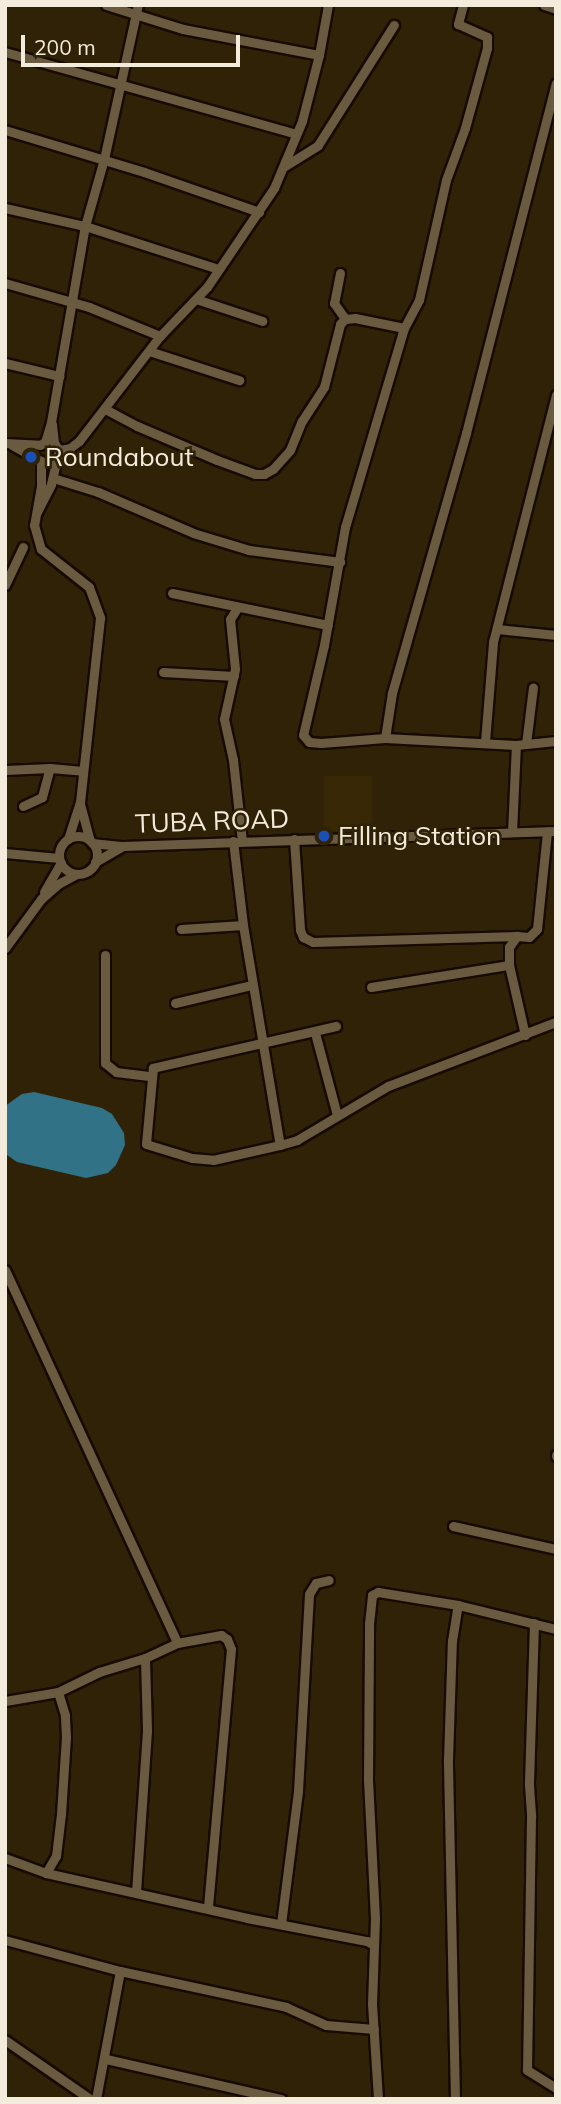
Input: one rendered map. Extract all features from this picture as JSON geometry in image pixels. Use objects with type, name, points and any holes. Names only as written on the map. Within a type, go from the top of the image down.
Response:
[{"type":"street","points":[[106,5],[137,10],[183,29],[319,55]]},
{"type":"street","points":[[8,444],[75,445],[106,409],[160,336],[196,299],[218,269],[258,212],[285,166],[319,55],[328,5]]},
{"type":"street","points":[[463,5],[458,24],[487,37],[487,48],[465,128],[446,180],[419,300],[404,328],[345,527],[304,739],[321,743],[385,738],[423,742],[521,744],[556,741]]},
{"type":"street","points":[[544,5],[556,9]]},
{"type":"street","points":[[36,513],[53,478],[56,461],[49,445],[51,422],[85,226],[104,159],[137,10]]},
{"type":"street","points":[[285,166],[318,145],[394,25]]},
{"type":"street","points":[[5,52],[120,87],[296,134]]},
{"type":"street","points":[[385,738],[392,693],[466,433],[556,83]]},
{"type":"street","points":[[5,130],[104,159],[258,212]]},
{"type":"street","points":[[5,208],[85,226],[218,269]]},
{"type":"street","points":[[340,272],[334,303],[345,319],[404,328]]},
{"type":"street","points":[[5,283],[72,302],[160,336]]},
{"type":"street","points":[[196,299],[262,321]]},
{"type":"street","points":[[106,409],[137,426],[218,460],[255,474],[264,474],[290,450],[302,421],[324,387],[337,335],[345,319]]},
{"type":"street","points":[[149,351],[239,380]]},
{"type":"street","points":[[5,363],[59,376]]},
{"type":"street","points":[[485,742],[491,658],[556,395]]},
{"type":"street","points":[[8,444],[46,464],[56,461]]},
{"type":"street","points":[[49,445],[39,459],[35,537],[41,549],[89,587],[100,618],[80,802],[68,839],[59,851],[60,861],[67,871],[77,874]]},
{"type":"street","points":[[53,478],[98,492],[193,533],[249,550],[340,562]]},
{"type":"street","points":[[5,585],[23,547]]},
{"type":"street","points":[[172,593],[232,603],[237,608],[328,625]]},
{"type":"street","points":[[237,608],[230,619],[234,676],[224,719],[233,760],[243,925],[280,1145]]},
{"type":"street","points":[[497,629],[556,635]]},
{"type":"street","points":[[163,672],[234,676]]},
{"type":"street","points":[[512,832],[521,744],[533,687]]},
{"type":"street","points":[[5,770],[50,768],[83,771]]},
{"type":"street","points":[[23,806],[43,797],[50,768]]},
{"type":"street","points":[[80,802],[91,842],[96,850],[95,862]]},
{"type":"street","points":[[294,839],[300,930],[303,937],[313,942],[529,937],[537,929],[552,831]]},
{"type":"street","name":"TUBA ROAD","points":[[91,842],[123,846],[552,831]]},
{"type":"street","points":[[68,839],[79,836],[91,842]]},
{"type":"street","points":[[41,899],[58,884],[88,871],[95,862],[123,846]]},
{"type":"street","points":[[5,853],[60,861]]},
{"type":"street","points":[[5,948],[41,899],[60,861]]},
{"type":"street","points":[[181,929],[243,925]]},
{"type":"street","points":[[517,936],[511,940],[509,965],[525,1035]]},
{"type":"street","points":[[105,955],[105,1063],[116,1073],[151,1076]]},
{"type":"street","points":[[371,987],[509,965]]},
{"type":"street","points":[[175,1003],[252,985]]},
{"type":"street","points":[[336,1026],[315,1033],[153,1068],[146,1144],[151,1148],[213,1160],[297,1140],[388,1086],[556,1022]]},
{"type":"street","points":[[315,1033],[337,1115]]},
{"type":"street","points":[[5,1270],[177,1643]]},
{"type":"street","points":[[5,1303],[17,1298]]},
{"type":"street","points":[[453,1526],[556,1549]]},
{"type":"street","points":[[281,1924],[298,1791],[309,1594],[316,1583],[329,1580]]},
{"type":"street","points":[[378,2099],[368,1780],[369,1624],[372,1595],[378,1592],[458,1605],[556,1629]]},
{"type":"street","points":[[455,2099],[448,1759],[452,1641],[458,1605]]},
{"type":"street","points":[[534,1623],[529,1773],[531,1829],[527,2070],[556,2088]]},
{"type":"street","points":[[5,1700],[58,1692],[108,1669],[145,1658],[177,1643],[221,1635],[227,1639],[230,1649],[208,1908]]},
{"type":"street","points":[[136,1892],[147,1730],[145,1658]]},
{"type":"street","points":[[46,1873],[58,1845],[66,1737],[65,1715],[58,1692]]},
{"type":"street","points":[[5,1858],[46,1873],[170,1902],[366,1941],[374,1945]]},
{"type":"street","points":[[5,1940],[120,1971],[286,2007],[326,2025],[374,2029]]},
{"type":"street","points":[[96,2099],[106,2059],[120,1971]]},
{"type":"street","points":[[5,2040],[90,2099]]},
{"type":"street","points":[[106,2059],[281,2099]]},
{"type":"shaded area","points":[[324,776],[372,776],[372,831],[324,831]]},
{"type":"water","points":[[34,1092],[102,1108],[112,1114],[124,1133],[125,1145],[116,1165],[108,1173],[86,1178],[17,1162],[7,1155],[5,1106],[22,1094]]},
{"type":"place","name":"Roundabout","points":[[31,457]]},
{"type":"place","name":"Filling Station","points":[[324,836]]}]
